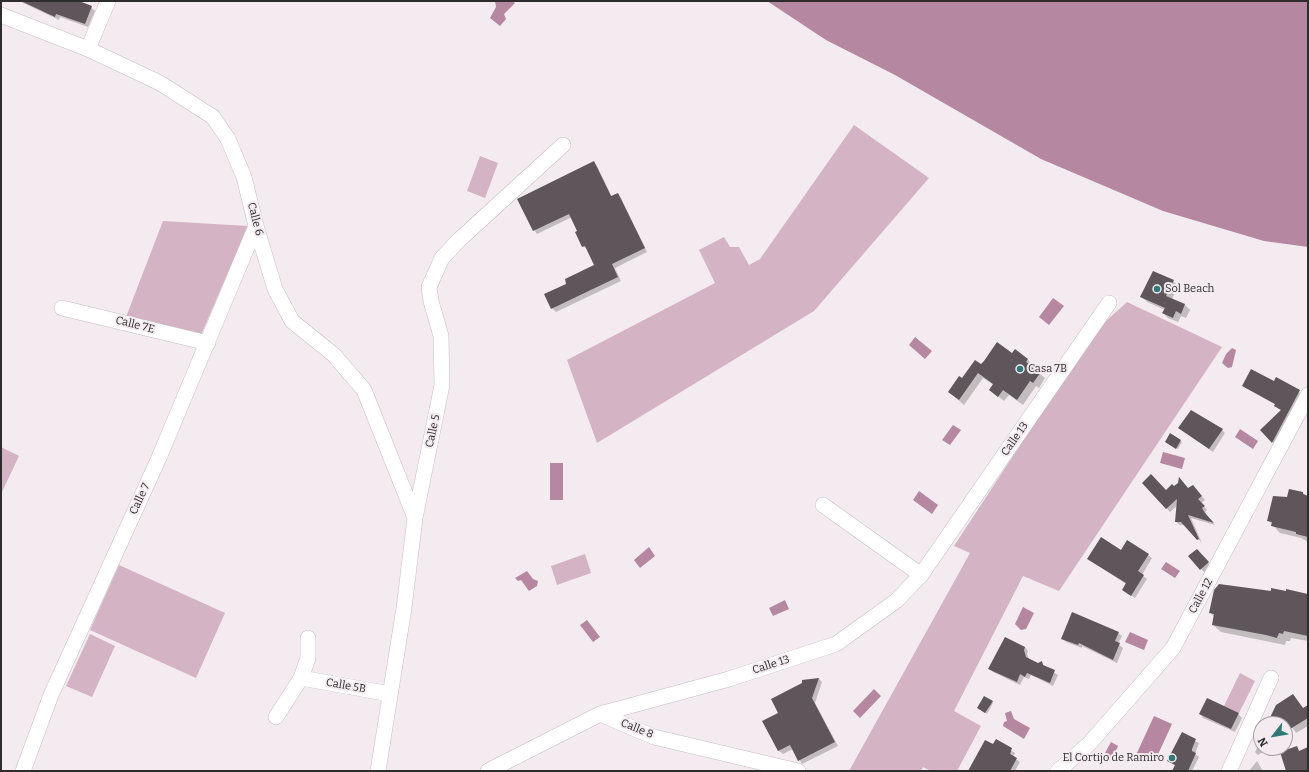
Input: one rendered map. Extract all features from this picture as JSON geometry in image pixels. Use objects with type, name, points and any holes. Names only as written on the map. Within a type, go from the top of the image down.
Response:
[{"type":"street","points":[[88,49],[108,1]]},
{"type":"street","name":"Calle 6","points":[[1,15],[88,49],[160,83],[213,117],[228,139],[244,177],[256,226],[276,289],[292,321],[334,355],[364,390],[415,518]]},
{"type":"street","name":"Calle 5","points":[[378,771],[404,608],[415,518],[442,385],[442,336],[431,301],[429,287],[442,258],[459,240],[563,145]]},
{"type":"street","name":"Calle 7","points":[[23,771],[51,694],[158,460],[256,226]]},
{"type":"street","name":"Calle 13","points":[[600,714],[729,678],[836,644],[896,601],[921,575],[1109,303]]},
{"type":"street","name":"Calle 7E","points":[[62,308],[208,343]]},
{"type":"street","name":"Calle 12","points":[[1058,771],[1089,744],[1174,648],[1308,395]]},
{"type":"street","points":[[822,505],[921,575]]},
{"type":"street","points":[[276,717],[301,678],[308,658],[308,638]]},
{"type":"street","name":"Calle 5B","points":[[301,678],[390,694]]},
{"type":"street","points":[[1229,771],[1271,678]]},
{"type":"street","points":[[488,771],[600,714]]},
{"type":"street","name":"Calle 8","points":[[600,714],[654,737],[798,771]]},
{"type":"shaded area","points":[[495,1],[512,1],[515,3],[504,14],[506,19],[500,26],[490,18],[496,7]]},
{"type":"shaded area","points":[[767,1],[1308,1],[1308,247],[1264,241],[1163,211],[1041,159],[895,75],[826,40]]},
{"type":"shaded area","points":[[854,125],[929,178],[814,311],[597,443],[567,360],[715,283],[699,250],[724,237],[730,247],[739,247],[749,265],[760,259]]},
{"type":"shaded area","points":[[480,156],[498,163],[485,198],[467,191]]},
{"type":"shaded area","points":[[163,221],[248,226],[201,335],[126,317]]},
{"type":"shaded area","points":[[1053,298],[1064,306],[1049,325],[1039,317]]},
{"type":"shaded area","points":[[1127,302],[1222,347],[1059,591],[1023,576],[954,711],[981,726],[957,771],[931,771],[923,767],[921,771],[849,771],[970,553],[954,546],[1095,331]]},
{"type":"shaded area","points":[[915,337],[932,351],[925,359],[909,345]]},
{"type":"shaded area","points":[[1232,348],[1236,350],[1232,367],[1228,368],[1222,363],[1226,354]]},
{"type":"shaded area","points":[[953,425],[961,430],[950,445],[942,440]]},
{"type":"shaded area","points":[[1240,429],[1258,441],[1253,449],[1235,437]]},
{"type":"shaded area","points":[[1,447],[19,456],[1,494]]},
{"type":"shaded area","points":[[1163,452],[1185,458],[1182,469],[1160,463]]},
{"type":"shaded area","points":[[550,463],[563,463],[563,500],[550,500]]},
{"type":"shaded area","points":[[919,491],[938,505],[932,514],[913,500]]},
{"type":"shaded area","points":[[649,547],[655,556],[640,568],[634,560]]},
{"type":"shaded area","points":[[585,554],[591,573],[557,585],[551,566]]},
{"type":"shaded area","points":[[1166,562],[1180,571],[1175,578],[1161,569]]},
{"type":"shaded area","points":[[119,565],[225,613],[196,678],[90,630]]},
{"type":"shaded area","points":[[527,571],[533,579],[538,581],[537,586],[529,591],[521,580],[518,581],[515,578]]},
{"type":"shaded area","points":[[785,600],[789,609],[773,616],[769,608]]},
{"type":"shaded area","points":[[1023,607],[1034,613],[1026,629],[1021,630],[1015,624]]},
{"type":"shaded area","points":[[587,620],[600,637],[593,642],[580,625]]},
{"type":"shaded area","points":[[1130,632],[1148,640],[1144,650],[1125,642]]},
{"type":"shaded area","points":[[90,634],[115,646],[92,697],[66,686]]},
{"type":"shaded area","points":[[1240,673],[1255,681],[1239,713],[1224,706]]},
{"type":"shaded area","points":[[874,689],[881,696],[860,718],[853,711]]},
{"type":"shaded area","points":[[1011,711],[1014,719],[1030,728],[1024,739],[1003,726],[1004,722],[1007,721],[1005,713]]},
{"type":"shaded area","points":[[1154,716],[1172,724],[1154,763],[1136,755]]},
{"type":"shaded area","points":[[1111,742],[1118,746],[1113,757],[1105,753]]},
{"type":"building","points":[[21,1],[79,1],[92,6],[85,24],[56,14],[55,17]]},
{"type":"building","points":[[594,161],[611,196],[618,193],[645,248],[612,264],[618,277],[551,309],[544,294],[566,284],[565,279],[594,265],[585,246],[582,247],[575,232],[577,231],[569,214],[533,231],[517,199]]},
{"type":"building","name":"Sol Beach","points":[[1153,271],[1174,280],[1166,296],[1185,304],[1181,314],[1176,311],[1173,318],[1162,313],[1165,308],[1140,297]]},
{"type":"building","name":"Casa 7B","points":[[997,342],[1012,353],[1015,349],[1028,359],[1026,362],[1041,372],[1033,383],[1030,381],[1017,400],[1003,390],[998,397],[989,390],[993,384],[978,373],[959,400],[948,392],[959,376],[962,378],[975,360],[981,364],[984,361]]},
{"type":"building","points":[[1251,369],[1274,381],[1276,377],[1300,390],[1272,443],[1260,430],[1281,410],[1274,406],[1275,404],[1242,386]]},
{"type":"building","points":[[1191,410],[1223,429],[1209,449],[1178,428]]},
{"type":"building","points":[[1170,433],[1181,440],[1176,449],[1165,442]]},
{"type":"building","points":[[1151,474],[1166,490],[1172,484],[1174,486],[1178,483],[1179,477],[1188,488],[1193,485],[1202,496],[1198,499],[1205,506],[1202,508],[1214,523],[1188,515],[1199,539],[1197,540],[1181,522],[1175,522],[1177,499],[1166,509],[1142,483]]},
{"type":"building","points":[[1289,489],[1303,492],[1303,494],[1308,496],[1308,537],[1296,534],[1296,532],[1271,526],[1272,522],[1267,521],[1273,496],[1287,497]]},
{"type":"building","points":[[1101,537],[1121,550],[1127,540],[1149,554],[1138,571],[1144,575],[1131,596],[1122,590],[1126,583],[1087,559]]},
{"type":"building","points":[[1197,549],[1209,562],[1200,570],[1188,556]]},
{"type":"building","points":[[1219,584],[1271,591],[1271,588],[1286,591],[1286,589],[1308,594],[1308,636],[1284,631],[1283,634],[1279,633],[1277,638],[1212,625],[1214,614],[1209,613],[1214,590]]},
{"type":"building","points":[[1072,612],[1119,632],[1115,641],[1120,643],[1113,660],[1079,643],[1078,645],[1061,639]]},
{"type":"building","points":[[1005,637],[1025,647],[1024,650],[1026,657],[1038,663],[1042,661],[1043,665],[1055,670],[1050,683],[1027,673],[1025,677],[1020,674],[1017,682],[988,669]]},
{"type":"building","points":[[819,678],[812,698],[835,742],[798,761],[790,745],[778,751],[762,721],[778,713],[771,699],[802,683],[802,680]]},
{"type":"building","points":[[1293,694],[1303,708],[1308,705],[1308,718],[1293,727],[1293,716],[1271,716],[1276,705]]},
{"type":"building","points":[[984,696],[993,701],[985,713],[977,708]]},
{"type":"building","points":[[1207,698],[1239,713],[1231,729],[1199,714]]},
{"type":"building","points":[[1182,732],[1196,739],[1192,751],[1196,753],[1188,771],[1172,771],[1175,765],[1167,761]]},
{"type":"building","points":[[996,739],[1012,748],[1010,754],[1017,758],[1010,771],[968,771],[985,740],[993,744]]},
{"type":"building","points":[[1297,746],[1299,751],[1308,747],[1308,771],[1286,771],[1281,756],[1293,756],[1293,747]]},
{"type":"place","name":"Sol Beach","points":[[1157,289]]},
{"type":"place","name":"Casa 7B","points":[[1020,369]]},
{"type":"place","name":"El Cortijo de Ramiro","points":[[1172,758]]}]
